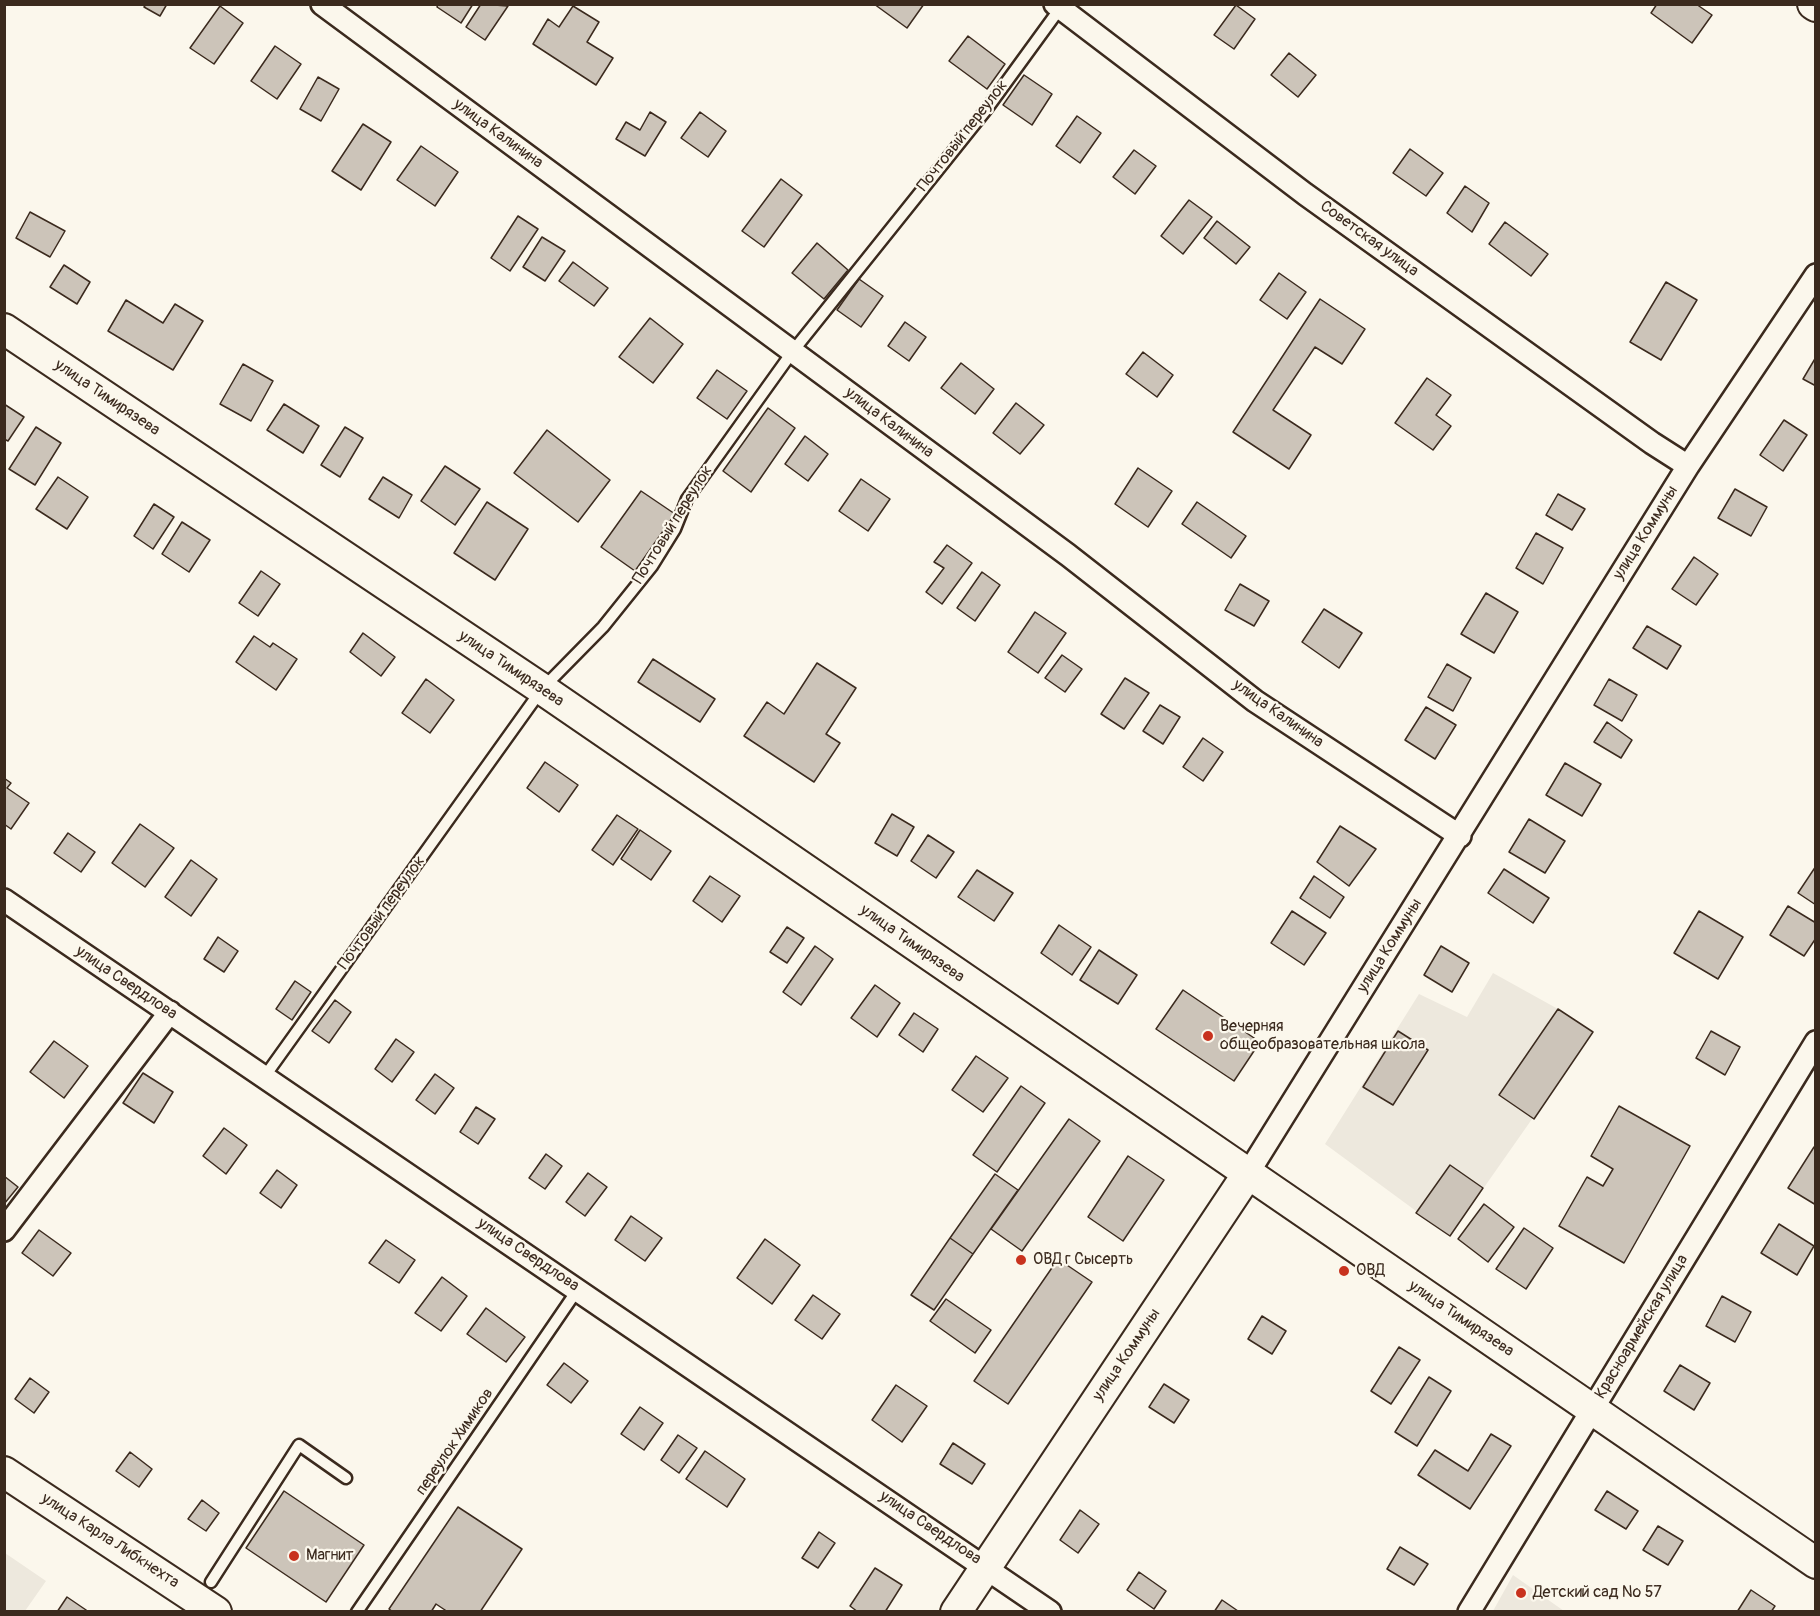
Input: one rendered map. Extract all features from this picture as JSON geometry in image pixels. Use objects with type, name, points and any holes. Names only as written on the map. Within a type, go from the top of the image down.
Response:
[{"type":"main road","name":"улица Тимирязева","points":[[4,329],[542,689],[1247,1174],[1593,1408],[1815,1563]]},
{"type":"main road","name":"улица Коммуны","points":[[956,1611],[1247,1174]]},
{"type":"main road","name":"улица Карла Либкнехта","points":[[4,1472],[216,1611]]},
{"type":"street","name":"улица Калинина","points":[[322,4],[1068,555],[1255,700],[1460,836]]},
{"type":"street","name":"Советская улица","points":[[1060,6],[1305,194],[1688,466]]},
{"type":"street","name":"улица Коммуны","points":[[1247,1174],[1460,836],[1688,466],[1815,275]]},
{"type":"street","name":"улица Свердлова","points":[[4,900],[1050,1611]]},
{"type":"street","points":[[4,1230],[170,1012]]},
{"type":"street","name":"Красноармейская улица","points":[[1469,1611],[1815,1042]]},
{"type":"lane","name":"Почтовый переулок","points":[[265,1076],[542,689],[603,627],[652,566],[675,529],[687,499],[793,351],[986,110],[1060,6]]},
{"type":"lane","name":"переулок Химиков","points":[[357,1611],[578,1289]]},
{"type":"lane","points":[[211,1582],[299,1445],[346,1479]]},
{"type":"shaded area","points":[[1493,973],[1558,1009],[1593,1032],[1450,1236],[1325,1144],[1419,994],[1467,1017]]},
{"type":"shaded area","points":[[5,1553],[46,1581],[25,1611],[5,1611]]},
{"type":"shaded area","name":"Детский сад № 57","points":[[1513,1575],[1564,1611],[1493,1611]]},
{"type":"building","points":[[146,4],[167,4],[160,16],[144,7]]},
{"type":"building","points":[[438,4],[473,4],[461,23],[437,7]]},
{"type":"building","points":[[481,4],[508,6],[485,40],[466,27]]},
{"type":"building","points":[[874,4],[924,4],[907,28]]},
{"type":"building","points":[[1657,4],[1696,4],[1712,15],[1692,43],[1651,13]]},
{"type":"building","points":[[1236,5],[1255,19],[1234,49],[1214,35]]},
{"type":"building","points":[[220,6],[243,23],[214,64],[190,48]]},
{"type":"building","points":[[573,6],[599,22],[587,42],[613,58],[596,85],[533,44],[548,19],[559,27]]},
{"type":"building","points":[[968,36],[1005,64],[987,89],[949,61]]},
{"type":"building","points":[[275,46],[301,64],[277,99],[251,81]]},
{"type":"building","points":[[1289,53],[1316,75],[1298,97],[1271,75]]},
{"type":"building","points":[[1024,75],[1052,94],[1032,125],[1003,105]]},
{"type":"building","points":[[318,77],[339,89],[321,121],[300,109]]},
{"type":"building","points":[[650,112],[666,122],[645,156],[616,139],[626,122],[640,130]]},
{"type":"building","points":[[700,112],[726,131],[708,157],[681,138]]},
{"type":"building","points":[[1077,116],[1101,133],[1080,163],[1056,146]]},
{"type":"building","points":[[363,124],[391,142],[361,190],[332,171]]},
{"type":"building","points":[[421,146],[458,172],[435,206],[397,180]]},
{"type":"building","points":[[1410,149],[1443,173],[1426,196],[1393,173]]},
{"type":"building","points":[[1134,150],[1156,166],[1135,194],[1113,177]]},
{"type":"building","points":[[781,179],[802,195],[764,247],[742,231]]},
{"type":"building","points":[[1465,186],[1489,203],[1472,232],[1447,213]]},
{"type":"building","points":[[1189,200],[1212,217],[1183,254],[1161,236]]},
{"type":"building","points":[[30,212],[65,231],[50,257],[16,238]]},
{"type":"building","points":[[518,216],[538,229],[510,271],[491,258]]},
{"type":"building","points":[[1217,221],[1250,247],[1236,264],[1204,238]]},
{"type":"building","points":[[1505,222],[1548,254],[1531,276],[1489,244]]},
{"type":"building","points":[[542,237],[565,251],[545,281],[523,267]]},
{"type":"building","points":[[817,243],[848,270],[824,299],[792,273]]},
{"type":"building","points":[[573,262],[608,288],[594,306],[559,281]]},
{"type":"building","points":[[64,265],[90,282],[77,304],[50,287]]},
{"type":"building","points":[[1279,273],[1306,292],[1287,319],[1260,300]]},
{"type":"building","points":[[859,279],[883,296],[861,327],[837,310]]},
{"type":"building","points":[[1666,282],[1697,300],[1661,360],[1630,342]]},
{"type":"building","points":[[1320,299],[1365,329],[1342,364],[1315,347],[1273,410],[1311,435],[1289,469],[1233,432]]},
{"type":"building","points":[[126,300],[163,323],[175,304],[203,321],[173,370],[108,331]]},
{"type":"building","points":[[650,318],[683,344],[653,383],[619,357]]},
{"type":"building","points":[[905,322],[926,337],[909,361],[888,346]]},
{"type":"building","points":[[1143,352],[1173,375],[1157,397],[1126,374]]},
{"type":"building","points":[[1816,357],[1816,386],[1803,379]]},
{"type":"building","points":[[961,363],[994,389],[975,414],[941,388]]},
{"type":"building","points":[[243,364],[273,381],[251,421],[220,404]]},
{"type":"building","points":[[717,370],[747,391],[727,419],[697,398]]},
{"type":"building","points":[[1427,378],[1451,395],[1436,415],[1451,426],[1433,450],[1395,423]]},
{"type":"building","points":[[1016,403],[1044,425],[1020,454],[993,433]]},
{"type":"building","points":[[4,404],[24,417],[8,441],[4,439]]},
{"type":"building","points":[[284,404],[319,426],[303,453],[267,430]]},
{"type":"building","points":[[768,408],[795,428],[751,492],[723,471]]},
{"type":"building","points":[[1784,420],[1807,435],[1783,471],[1760,455]]},
{"type":"building","points":[[36,427],[61,443],[35,485],[9,469]]},
{"type":"building","points":[[345,427],[363,438],[340,477],[321,465]]},
{"type":"building","points":[[547,430],[610,480],[578,522],[514,473]]},
{"type":"building","points":[[805,436],[828,454],[808,481],[785,464]]},
{"type":"building","points":[[445,466],[480,489],[455,525],[421,501]]},
{"type":"building","points":[[1138,468],[1172,491],[1148,527],[1115,504]]},
{"type":"building","points":[[58,477],[88,497],[67,529],[36,509]]},
{"type":"building","points":[[383,477],[412,495],[399,518],[369,499]]},
{"type":"building","points":[[861,479],[890,499],[868,531],[839,511]]},
{"type":"building","points":[[1735,489],[1767,507],[1751,536],[1718,518]]},
{"type":"building","points":[[641,491],[675,514],[635,571],[601,547]]},
{"type":"building","points":[[1558,494],[1585,509],[1572,530],[1546,515]]},
{"type":"building","points":[[487,502],[528,529],[495,580],[454,553]]},
{"type":"building","points":[[1197,502],[1246,536],[1231,558],[1182,524]]},
{"type":"building","points":[[154,504],[174,517],[153,549],[134,536]]},
{"type":"building","points":[[182,522],[210,540],[189,572],[162,554]]},
{"type":"building","points":[[1536,533],[1563,548],[1543,584],[1516,568]]},
{"type":"building","points":[[947,545],[972,563],[942,604],[926,592],[944,568],[934,562]]},
{"type":"building","points":[[1694,557],[1718,574],[1696,605],[1672,589]]},
{"type":"building","points":[[261,571],[280,584],[258,616],[239,603]]},
{"type":"building","points":[[982,572],[1000,585],[975,621],[957,608]]},
{"type":"building","points":[[1240,584],[1269,601],[1254,626],[1225,610]]},
{"type":"building","points":[[1486,593],[1518,612],[1494,653],[1461,634]]},
{"type":"building","points":[[1324,609],[1362,633],[1339,668],[1302,642]]},
{"type":"building","points":[[1035,612],[1066,633],[1038,673],[1008,652]]},
{"type":"building","points":[[1647,626],[1681,646],[1667,669],[1633,648]]},
{"type":"building","points":[[363,633],[395,657],[381,676],[350,652]]},
{"type":"building","points":[[254,636],[270,647],[273,643],[297,659],[276,690],[236,662]]},
{"type":"building","points":[[1062,655],[1082,669],[1065,692],[1045,678]]},
{"type":"building","points":[[653,659],[715,699],[700,722],[638,682]]},
{"type":"building","points":[[817,663],[856,688],[826,734],[840,743],[814,782],[744,736],[767,702],[784,714]]},
{"type":"building","points":[[1447,664],[1471,678],[1453,711],[1428,697]]},
{"type":"building","points":[[1125,678],[1149,693],[1124,729],[1101,714]]},
{"type":"building","points":[[426,679],[454,700],[430,733],[402,713]]},
{"type":"building","points":[[1609,679],[1637,695],[1622,721],[1594,705]]},
{"type":"building","points":[[1160,705],[1180,717],[1163,744],[1143,731]]},
{"type":"building","points":[[1426,707],[1456,725],[1435,759],[1405,740]]},
{"type":"building","points":[[1607,722],[1632,740],[1621,758],[1594,742]]},
{"type":"building","points":[[1203,738],[1223,752],[1203,781],[1183,767]]},
{"type":"building","points":[[545,762],[578,785],[559,812],[527,788]]},
{"type":"building","points":[[1565,763],[1601,784],[1582,816],[1546,795]]},
{"type":"building","points":[[4,778],[11,783],[7,788],[29,803],[11,829],[4,824]]},
{"type":"building","points":[[892,814],[914,827],[897,856],[875,843]]},
{"type":"building","points":[[617,815],[638,829],[613,865],[592,850]]},
{"type":"building","points":[[1529,819],[1565,841],[1545,873],[1509,852]]},
{"type":"building","points":[[140,824],[174,848],[145,887],[112,863]]},
{"type":"building","points":[[1340,826],[1376,849],[1349,886],[1317,862]]},
{"type":"building","points":[[640,830],[671,851],[651,880],[621,859]]},
{"type":"building","points":[[68,833],[95,852],[81,872],[54,853]]},
{"type":"building","points":[[928,835],[954,852],[936,878],[911,861]]},
{"type":"building","points":[[191,860],[217,879],[191,916],[165,897]]},
{"type":"building","points":[[1816,866],[1816,905],[1798,893]]},
{"type":"building","points":[[1504,869],[1549,898],[1533,923],[1488,893]]},
{"type":"building","points":[[977,870],[1013,893],[994,921],[958,897]]},
{"type":"building","points":[[710,876],[740,896],[722,922],[693,901]]},
{"type":"building","points":[[1314,876],[1344,897],[1330,918],[1300,898]]},
{"type":"building","points":[[1788,906],[1816,923],[1816,938],[1804,956],[1770,935]]},
{"type":"building","points":[[1292,911],[1326,933],[1304,965],[1271,943]]},
{"type":"building","points":[[1699,911],[1743,937],[1718,979],[1674,953]]},
{"type":"building","points":[[1059,925],[1091,947],[1072,975],[1041,953]]},
{"type":"building","points":[[787,927],[804,938],[787,963],[770,952]]},
{"type":"building","points":[[218,937],[238,951],[224,972],[204,959]]},
{"type":"building","points":[[815,946],[833,959],[801,1005],[783,992]]},
{"type":"building","points":[[1441,946],[1469,963],[1452,992],[1424,975]]},
{"type":"building","points":[[1099,950],[1137,975],[1118,1004],[1080,980]]},
{"type":"building","points":[[295,981],[311,992],[292,1020],[276,1009]]},
{"type":"building","points":[[875,985],[900,1003],[877,1037],[851,1018]]},
{"type":"building","name":"Вечерняя общеобразовательная школа","points":[[1183,990],[1260,1042],[1234,1081],[1156,1029]]},
{"type":"building","points":[[335,1000],[351,1012],[329,1043],[312,1031]]},
{"type":"building","points":[[1558,1009],[1593,1032],[1534,1119],[1499,1095]]},
{"type":"building","points":[[914,1013],[938,1029],[923,1052],[899,1035]]},
{"type":"building","points":[[1398,1031],[1428,1050],[1393,1105],[1363,1087]]},
{"type":"building","points":[[1711,1031],[1740,1047],[1725,1075],[1696,1058]]},
{"type":"building","points":[[396,1039],[414,1052],[392,1082],[375,1069]]},
{"type":"building","points":[[54,1041],[88,1066],[64,1098],[30,1072]]},
{"type":"building","points":[[976,1056],[1008,1078],[983,1112],[952,1090]]},
{"type":"building","points":[[143,1073],[173,1092],[154,1123],[123,1103]]},
{"type":"building","points":[[435,1074],[454,1088],[435,1114],[416,1100]]},
{"type":"building","points":[[1021,1086],[1045,1103],[997,1172],[973,1155]]},
{"type":"building","points":[[1619,1106],[1690,1146],[1624,1263],[1559,1226],[1587,1177],[1603,1186],[1613,1169],[1591,1156]]},
{"type":"building","points":[[476,1107],[495,1119],[478,1144],[460,1132]]},
{"type":"building","points":[[1069,1119],[1100,1141],[1022,1251],[991,1229]]},
{"type":"building","points":[[224,1128],[247,1145],[226,1174],[203,1156]]},
{"type":"building","points":[[1814,1147],[1816,1148],[1816,1205],[1788,1188]]},
{"type":"building","points":[[546,1154],[562,1166],[545,1189],[529,1178]]},
{"type":"building","points":[[1128,1156],[1164,1180],[1123,1241],[1088,1217]]},
{"type":"building","points":[[1450,1165],[1483,1188],[1450,1236],[1416,1213]]},
{"type":"building","points":[[277,1170],[297,1185],[281,1208],[260,1193]]},
{"type":"building","points":[[588,1173],[607,1187],[585,1216],[566,1202]]},
{"type":"building","points":[[995,1174],[1018,1190],[973,1254],[950,1238]]},
{"type":"building","points":[[4,1176],[18,1187],[4,1204]]},
{"type":"building","points":[[1484,1204],[1514,1227],[1488,1262],[1458,1239]]},
{"type":"building","points":[[631,1216],[662,1238],[645,1261],[615,1240]]},
{"type":"building","points":[[1779,1224],[1814,1246],[1797,1275],[1761,1253]]},
{"type":"building","points":[[1524,1228],[1553,1248],[1526,1289],[1496,1269]]},
{"type":"building","points":[[39,1230],[71,1253],[53,1276],[22,1253]]},
{"type":"building","points":[[950,1238],[973,1254],[934,1310],[911,1295]]},
{"type":"building","points":[[765,1239],[800,1265],[772,1304],[737,1278]]},
{"type":"building","points":[[386,1240],[415,1260],[399,1283],[369,1263]]},
{"type":"building","points":[[1058,1259],[1092,1282],[1008,1404],[974,1381]]},
{"type":"building","points":[[442,1277],[467,1296],[441,1331],[415,1313]]},
{"type":"building","points":[[813,1295],[840,1314],[822,1339],[795,1320]]},
{"type":"building","points":[[1722,1296],[1751,1312],[1735,1342],[1706,1326]]},
{"type":"building","points":[[946,1299],[991,1330],[975,1353],[930,1321]]},
{"type":"building","points":[[486,1308],[525,1337],[506,1362],[467,1334]]},
{"type":"building","points":[[1262,1316],[1286,1331],[1272,1354],[1248,1339]]},
{"type":"building","points":[[1399,1347],[1420,1360],[1391,1404],[1371,1391]]},
{"type":"building","points":[[564,1363],[588,1381],[571,1403],[547,1385]]},
{"type":"building","points":[[1680,1365],[1710,1383],[1694,1410],[1664,1391]]},
{"type":"building","points":[[1429,1377],[1451,1391],[1417,1446],[1395,1432]]},
{"type":"building","points":[[30,1378],[49,1392],[34,1413],[15,1399]]},
{"type":"building","points":[[1164,1384],[1189,1400],[1174,1423],[1149,1407]]},
{"type":"building","points":[[896,1385],[927,1406],[902,1442],[872,1420]]},
{"type":"building","points":[[640,1407],[663,1423],[644,1450],[621,1434]]},
{"type":"building","points":[[1491,1434],[1511,1446],[1470,1509],[1418,1475],[1435,1450],[1468,1471]]},
{"type":"building","points":[[678,1435],[697,1448],[679,1473],[661,1460]]},
{"type":"building","points":[[953,1443],[985,1464],[972,1484],[940,1464]]},
{"type":"building","points":[[705,1451],[745,1479],[727,1507],[686,1479]]},
{"type":"building","points":[[130,1452],[152,1469],[139,1487],[116,1471]]},
{"type":"building","points":[[284,1491],[364,1545],[326,1602],[246,1548]]},
{"type":"building","points":[[1607,1491],[1638,1511],[1626,1529],[1595,1510]]},
{"type":"building","points":[[202,1500],[219,1513],[206,1531],[188,1519]]},
{"type":"building","points":[[458,1507],[522,1549],[480,1612],[448,1612],[436,1604],[431,1612],[393,1612],[389,1609]]},
{"type":"building","points":[[1080,1510],[1099,1524],[1078,1553],[1060,1540]]},
{"type":"building","points":[[1658,1526],[1683,1541],[1668,1565],[1643,1550]]},
{"type":"building","points":[[819,1532],[835,1543],[818,1568],[802,1558]]},
{"type":"building","points":[[1400,1547],[1428,1564],[1414,1585],[1387,1569]]},
{"type":"building","points":[[875,1568],[902,1585],[885,1612],[858,1612],[850,1606]]},
{"type":"building","points":[[1139,1572],[1166,1591],[1154,1609],[1127,1590]]},
{"type":"building","points":[[1751,1590],[1775,1606],[1771,1612],[1737,1612]]},
{"type":"building","points":[[67,1597],[89,1612],[57,1612]]},
{"type":"building","points":[[1222,1600],[1238,1611],[1238,1612],[1214,1612]]},
{"type":"place","name":"Вечерняя общеобразовательная школа","points":[[1208,1036]]},
{"type":"place","name":"ОВД г Сысерть","points":[[1021,1260]]},
{"type":"place","name":"ОВД","points":[[1344,1271]]},
{"type":"place","name":"Магнит","points":[[294,1556]]},
{"type":"place","name":"Детский сад № 57","points":[[1521,1593]]}]
